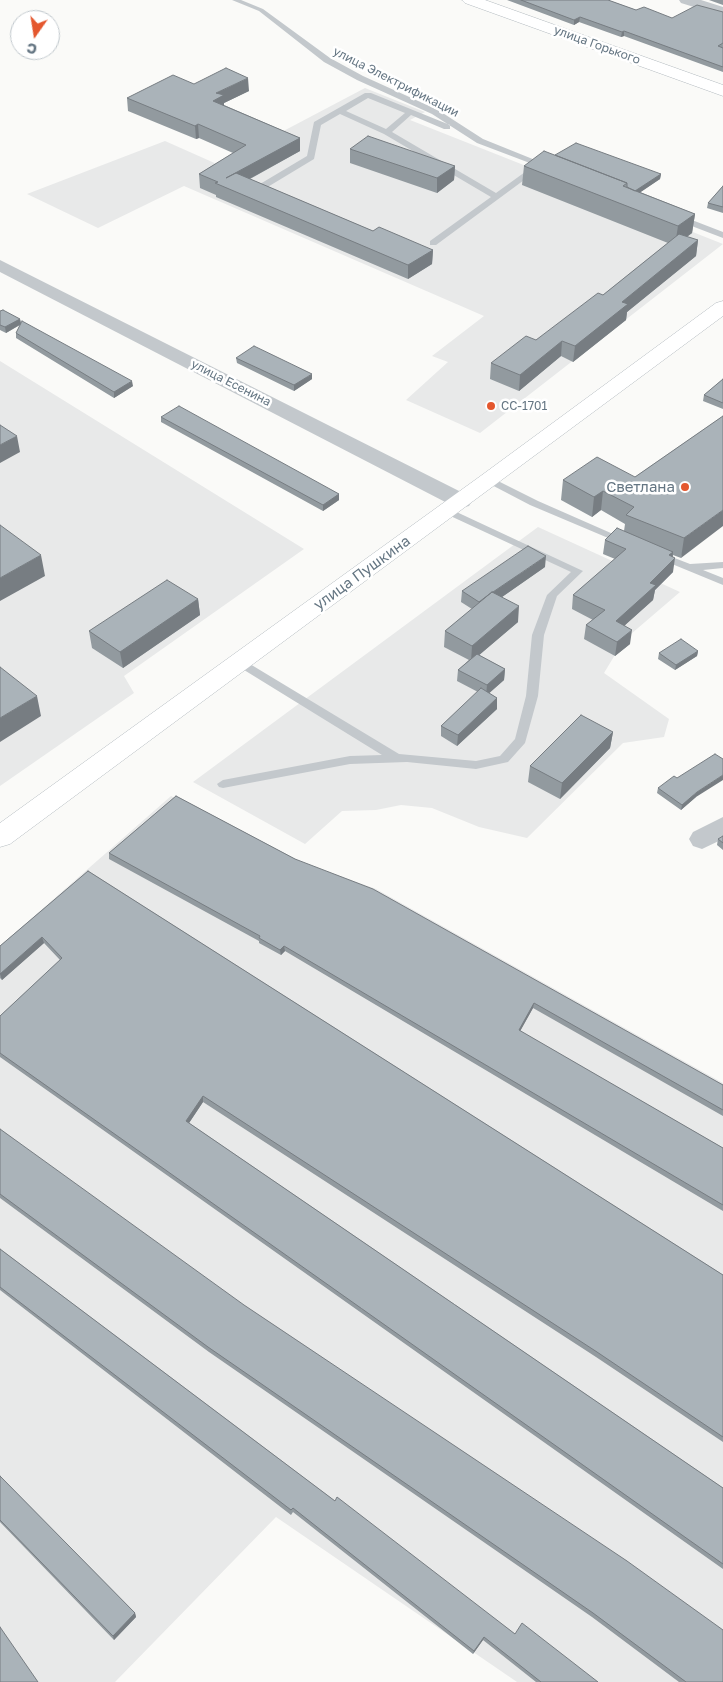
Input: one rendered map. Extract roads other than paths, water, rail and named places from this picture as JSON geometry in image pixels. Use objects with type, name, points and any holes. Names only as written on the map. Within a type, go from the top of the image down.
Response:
[{"type":"main road","name":"улица Горького","points":[[470,0],[723,91]]},
{"type":"main road","name":"улица Пушкина","points":[[0,837],[490,480],[723,306]]},
{"type":"street","points":[[686,0],[723,12]]},
{"type":"street","name":"улица Есенина","points":[[0,266],[454,506]]},
{"type":"lane","name":"улица Электрификации","points":[[235,0],[261,10],[326,60],[435,112],[480,140],[550,168]]},
{"type":"lane","points":[[258,189],[311,157],[317,124],[368,95],[480,140]]},
{"type":"lane","points":[[340,111],[386,132],[497,197]]},
{"type":"lane","points":[[386,132],[410,112]]},
{"type":"lane","points":[[434,243],[541,165]]},
{"type":"lane","points":[[668,214],[723,235]]},
{"type":"lane","points":[[490,480],[534,503],[723,582]]},
{"type":"lane","points":[[223,784],[350,760],[398,759],[476,765],[504,759],[521,740],[532,696],[538,636],[552,595],[578,571],[454,506]]},
{"type":"lane","points":[[690,567],[723,565]]},
{"type":"lane","points":[[240,662],[398,759]]},
{"type":"place","name":"СС-1701","points":[[491,406]]},
{"type":"place","name":"Светлана","points":[[685,487]]}]
